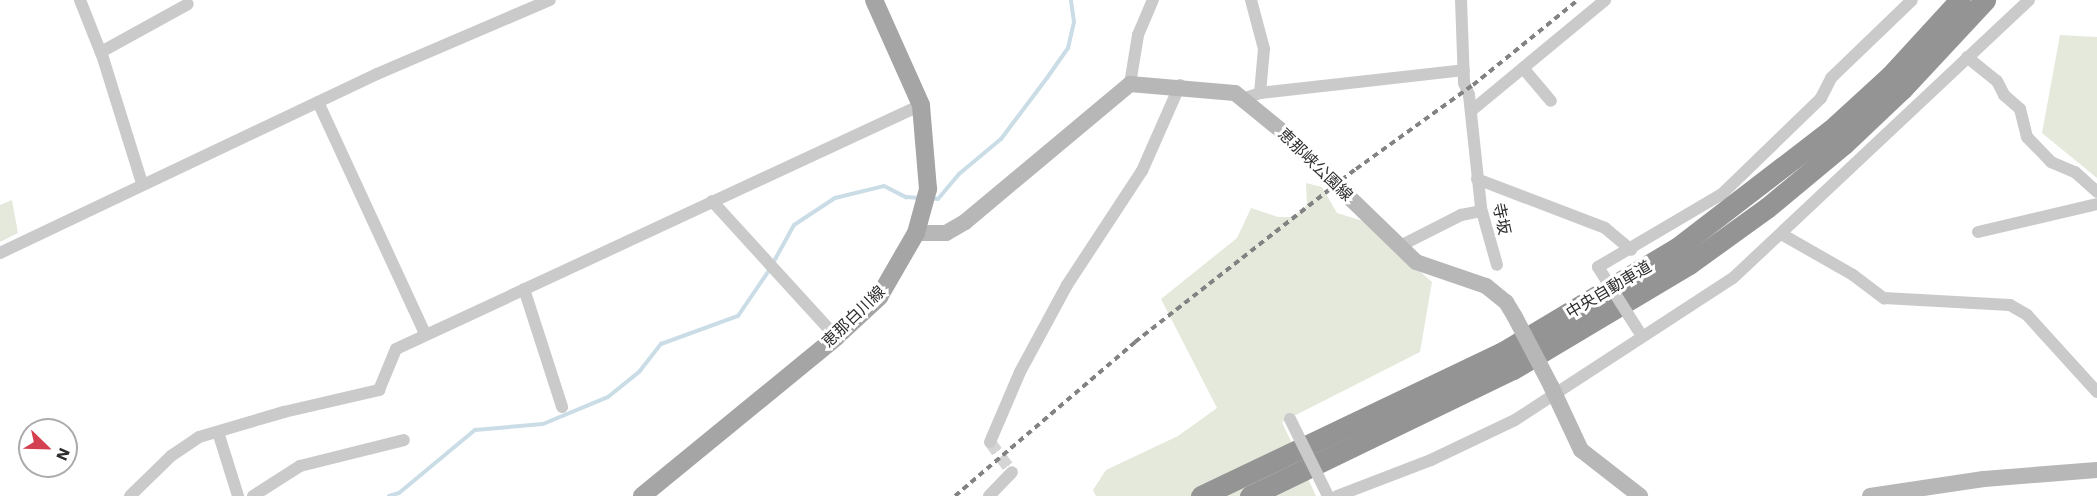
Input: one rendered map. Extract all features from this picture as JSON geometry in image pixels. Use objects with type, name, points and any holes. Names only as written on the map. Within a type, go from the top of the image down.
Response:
[{"type":"highway","name":"中央自動車道","points":[[1201,496],[1503,352],[1677,248],[1831,130],[1890,76],[1960,0]]},
{"type":"highway","name":"中央自動車道","points":[[1250,496],[1514,369],[1689,264],[1768,207],[1844,144],[1902,89],[1985,0]]},
{"type":"main road","name":"恵那白川線","points":[[642,496],[836,337],[879,297],[916,232],[928,189],[921,105],[874,0]]},
{"type":"main road","name":"恵那峡公園線","points":[[1130,84],[1179,85],[1235,93],[1283,132],[1398,247],[1425,266],[1486,286],[1506,302],[1553,390],[1581,450],[1640,496]]},
{"type":"main road","points":[[916,232],[946,233],[965,222],[1130,84]]},
{"type":"main road","points":[[1870,496],[1984,479],[2097,470]]},
{"type":"street","points":[[80,0],[101,52],[142,183]]},
{"type":"street","points":[[0,253],[142,183],[524,6],[550,0]]},
{"type":"street","points":[[1130,84],[1138,35],[1153,0]]},
{"type":"street","points":[[1251,0],[1264,48],[1260,93]]},
{"type":"street","name":"寺坂","points":[[1461,0],[1464,70],[1471,111],[1481,211],[1497,265]]},
{"type":"street","points":[[1471,111],[1605,0]]},
{"type":"street","points":[[1641,332],[1598,267],[1631,250],[1722,194],[1821,98],[1831,78],[1912,0]]},
{"type":"street","points":[[1337,496],[1431,460],[1515,420],[1553,390],[1641,332],[1733,278],[1783,235],[2029,0]]},
{"type":"street","points":[[101,52],[188,4]]},
{"type":"street","points":[[1967,57],[1997,81],[2004,95],[2019,109],[2027,137],[2051,162],[2075,172],[2097,192]]},
{"type":"street","points":[[1523,68],[1551,101]]},
{"type":"street","points":[[1242,99],[1260,93],[1464,70]]},
{"type":"street","points":[[990,442],[1020,372],[1067,285],[1142,171],[1179,85]]},
{"type":"street","points":[[318,102],[426,334]]},
{"type":"street","points":[[130,496],[171,456],[199,437],[379,390],[396,349],[921,105]]},
{"type":"street","points":[[1477,178],[1605,228],[1631,250]]},
{"type":"street","points":[[712,201],[767,257],[836,337]]},
{"type":"street","points":[[1978,232],[2097,204]]},
{"type":"street","points":[[1398,247],[1461,214],[1481,211]]},
{"type":"street","points":[[1783,235],[1853,275],[1884,298],[2010,305],[2027,315],[2097,392]]},
{"type":"street","points":[[524,289],[562,407]]},
{"type":"street","points":[[1290,418],[1328,496]]},
{"type":"street","points":[[218,432],[238,496]]},
{"type":"street","points":[[253,496],[300,466],[404,440]]},
{"type":"street","points":[[989,496],[1012,472]]},
{"type":"shaded area","points":[[2060,35],[2097,37],[2097,178],[2042,133]]},
{"type":"shaded area","points":[[1306,183],[1322,187],[1337,213],[1363,221],[1432,282],[1420,352],[1282,422],[1316,496],[1096,496],[1093,490],[1106,470],[1178,436],[1217,408],[1161,299],[1237,238],[1251,208],[1278,217],[1293,217],[1307,205]]},
{"type":"shaded area","points":[[12,200],[18,233],[0,242],[0,205]]},
{"type":"waterway","points":[[931,198],[938,199],[959,174],[1001,139],[1047,78],[1068,48],[1074,22],[1071,0]]},
{"type":"waterway","points":[[773,263],[794,225],[835,198],[884,186],[906,197],[920,198]]},
{"type":"waterway","points":[[389,496],[399,493],[475,430],[543,424],[608,397],[639,372],[661,344],[738,316],[770,269]]},
{"type":"tunnel","points":[[990,442],[1012,472]]},
{"type":"railway","points":[[955,496],[1135,342],[1356,169],[1473,85],[1578,0]]}]
